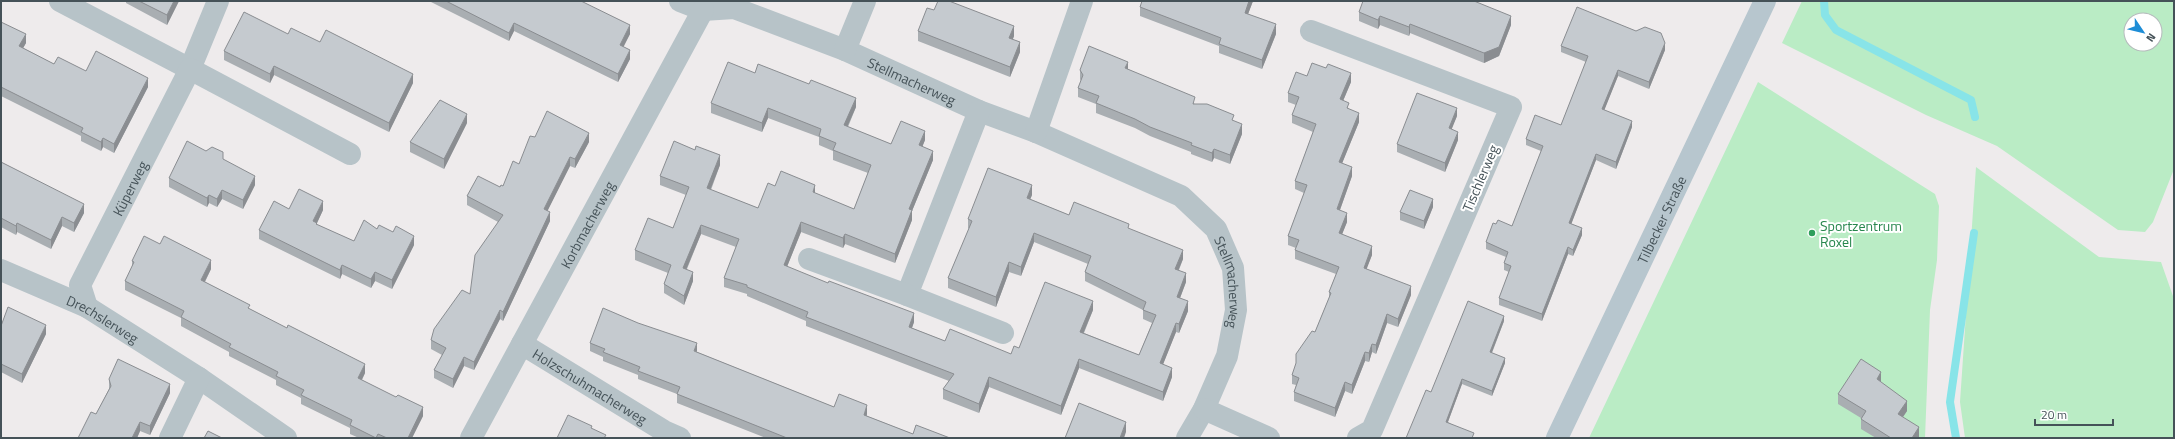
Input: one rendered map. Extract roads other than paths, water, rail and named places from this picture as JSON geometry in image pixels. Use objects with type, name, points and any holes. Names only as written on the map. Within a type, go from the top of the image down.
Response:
[{"type":"main road","name":"Tilbecker Straße","points":[[1557,438],[1765,1]]},
{"type":"street","points":[[60,1],[350,154]]},
{"type":"street","name":"Küperweg","points":[[87,307],[80,285],[190,69],[218,1]]},
{"type":"street","name":"Stellmacherweg","points":[[680,1],[703,10],[734,8],[846,50],[979,111],[1036,132],[1181,196],[1216,229],[1233,268],[1236,310],[1227,356],[1204,408],[1188,438]]},
{"type":"street","points":[[846,50],[865,1]]},
{"type":"street","points":[[1036,132],[1082,1]]},
{"type":"street","name":"Korbmacherweg","points":[[471,438],[703,10]]},
{"type":"street","name":"Tischlerweg","points":[[1311,31],[1510,107],[1372,430],[1358,438]]},
{"type":"street","points":[[907,295],[979,111]]},
{"type":"street","points":[[809,259],[1004,333]]},
{"type":"street","name":"Drechslerweg","points":[[1,270],[87,307],[199,378],[286,438]]},
{"type":"street","name":"Holzschuhmacherweg","points":[[522,344],[664,431],[680,438]]},
{"type":"street","points":[[170,438],[199,378]]},
{"type":"street","points":[[1204,408],[1269,438]]},
{"type":"waterway","points":[[1824,1],[1825,15],[1836,30],[1971,100],[1975,117]]},
{"type":"waterway","points":[[1956,438],[1950,402],[1974,233]]},
{"type":"place","name":"Sportzentrum Roxel","points":[[1812,233]]}]
